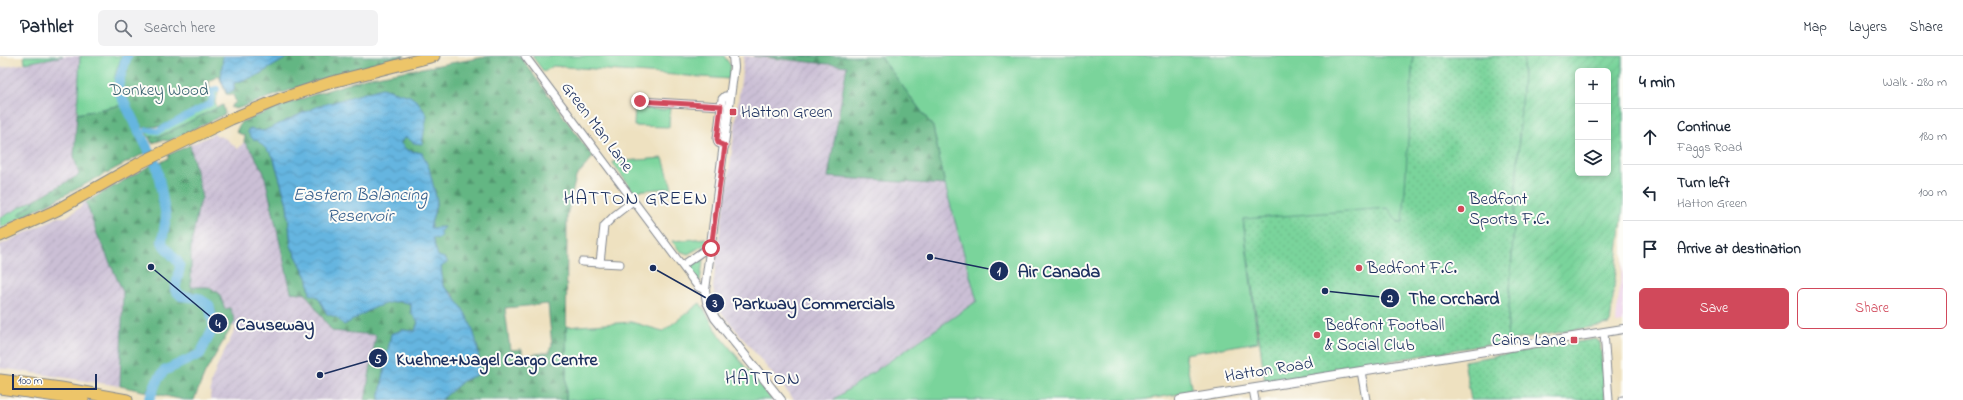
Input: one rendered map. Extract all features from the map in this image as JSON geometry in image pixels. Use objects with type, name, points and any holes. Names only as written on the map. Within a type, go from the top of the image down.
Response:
[{"type":"main road","points":[[0,236],[57,210],[167,149],[280,99],[332,82],[434,56]]},
{"type":"main road","points":[[0,380],[44,385],[127,400]]},
{"type":"main road","points":[[0,388],[83,400]]},
{"type":"street","name":"Green Man Lane","points":[[524,56],[683,265],[698,287],[705,290]]},
{"type":"street","points":[[732,58],[725,146],[705,290],[707,302],[715,318],[781,400]]},
{"type":"street","points":[[725,146],[718,143],[717,139],[721,106],[724,97],[730,96]]},
{"type":"street","points":[[640,101],[721,106]]},
{"type":"street","points":[[600,263],[604,226],[633,201]]},
{"type":"street","points":[[683,265],[706,249],[711,248]]},
{"type":"street","points":[[582,262],[620,264]]},
{"type":"street","name":"Hatton Road","points":[[1180,400],[1623,329]]},
{"type":"street","points":[[1604,332],[1610,400]]},
{"type":"street","points":[[1360,371],[1366,400]]},
{"type":"street","points":[[1253,389],[1255,400]]},
{"type":"shaded area","points":[[63,56],[80,56],[74,156],[79,175],[0,218],[0,68]]},
{"type":"shaded area","points":[[744,56],[847,66],[828,177],[945,185],[977,301],[833,400],[794,400],[721,312],[715,296],[713,288],[718,243],[728,181]]},
{"type":"shaded area","points":[[214,134],[226,139],[238,149],[244,142],[253,153],[264,173],[306,294],[332,331],[376,335],[365,400],[210,400],[211,382],[236,328],[232,325],[225,309],[208,287],[191,287],[191,246],[198,209],[202,198],[190,145]]},
{"type":"shaded area","points":[[86,202],[97,234],[123,292],[120,386],[0,368],[0,245],[58,217],[66,217]]},
{"type":"shaded area","points":[[1623,257],[1623,322],[1616,323],[1617,311]]},
{"type":"green space","points":[[24,56],[63,56],[25,63]]},
{"type":"green space","points":[[80,56],[122,56],[114,80],[116,91],[122,105],[77,114]]},
{"type":"green space","name":"Donkey Wood","points":[[129,56],[223,56],[229,92],[234,90],[234,83],[256,76],[290,56],[405,56],[334,75],[236,109],[230,107],[236,102],[233,95],[226,94],[219,76],[208,81],[211,92],[210,102],[162,126],[140,128],[122,94],[121,88]]},
{"type":"green space","points":[[491,56],[520,56],[593,157],[576,177],[567,215],[566,400],[441,400],[464,380],[470,378],[454,295],[443,286],[441,266],[432,237],[444,227],[430,228],[437,201],[422,153],[407,150],[400,143],[427,115],[316,107],[264,131],[248,129],[273,156],[287,204],[291,246],[308,279],[310,294],[318,296],[327,314],[336,317],[344,325],[368,311],[385,304],[402,302],[411,304],[411,313],[418,321],[415,331],[402,330],[391,335],[379,400],[365,400],[376,335],[332,331],[306,294],[291,292],[264,173],[253,153],[244,142],[245,136],[236,132],[241,122],[298,100],[365,78]],"holes":[[[548,304],[552,346],[550,347],[550,352],[522,356],[522,349],[510,350],[505,308]]]},
{"type":"green space","points":[[532,56],[724,56],[731,66],[729,79],[553,66],[544,72]]},
{"type":"green space","points":[[753,56],[880,56],[933,127],[945,185],[828,177],[847,66]]},
{"type":"green space","points":[[880,56],[1413,56],[1404,222],[1243,219],[1258,342],[1185,354],[1192,392],[1141,400],[833,400],[977,301],[945,185],[933,127]]},
{"type":"green space","points":[[1413,56],[1524,56],[1507,341],[1265,382],[1243,219],[1388,208],[1398,222],[1403,222]]},
{"type":"green space","points":[[1524,56],[1623,56],[1623,208],[1610,324],[1507,341]]},
{"type":"green space","points":[[219,90],[215,102],[217,108],[160,136],[149,137],[146,133],[158,132],[212,104],[214,91]]},
{"type":"green space","points":[[122,105],[145,153],[21,218],[18,215],[33,203],[34,200],[79,175],[74,156],[77,114]]},
{"type":"green space","points":[[223,105],[225,114],[169,141],[162,140],[152,143],[149,137],[161,136]]},
{"type":"green space","points":[[635,105],[638,105],[639,108],[664,110],[670,107],[669,127],[634,126]]},
{"type":"green space","points":[[190,145],[202,198],[198,209],[191,246],[191,287],[208,287],[219,293],[225,309],[230,308],[235,321],[205,373],[194,400],[184,400],[120,386],[123,292],[97,234],[86,202],[153,164],[154,166],[169,158],[168,155]]},
{"type":"green space","points":[[663,158],[672,188],[633,191],[612,162]]},
{"type":"green space","points":[[34,200],[33,203],[18,215],[21,218],[0,228],[0,218]]},
{"type":"green space","points":[[706,238],[706,244],[688,254],[680,251],[672,241]]},
{"type":"green space","points":[[704,255],[700,281],[698,281],[690,265]]},
{"type":"green space","points":[[700,303],[718,333],[772,400],[566,400],[566,327],[631,322],[663,331]]},
{"type":"green space","points":[[1596,339],[1600,342],[1605,400],[1471,400],[1464,361]]},
{"type":"water","points":[[223,56],[290,56],[256,76],[234,83],[234,90],[227,93],[221,79]]},
{"type":"water","name":"Eastern Balancing Reservoir","points":[[382,88],[410,96],[418,102],[427,115],[422,144],[414,143],[406,137],[400,143],[407,150],[422,153],[429,168],[437,201],[430,228],[444,227],[439,233],[441,235],[438,239],[432,238],[438,256],[444,258],[448,262],[441,267],[443,286],[452,294],[466,314],[478,349],[479,374],[464,380],[441,400],[379,400],[391,334],[402,330],[415,331],[418,322],[411,313],[411,304],[394,302],[385,304],[368,311],[344,325],[336,317],[327,314],[318,297],[310,294],[308,279],[291,246],[287,204],[273,156],[248,133],[248,129],[264,131],[316,107]]},
{"type":"waterway","points":[[127,56],[119,81],[118,90],[157,167],[166,217],[162,242],[178,262],[180,267],[175,290],[181,296],[198,298],[209,305],[214,327],[200,354],[164,371],[157,381],[149,400]]},
{"type":"waterway","points":[[147,130],[158,131],[211,103],[213,90],[217,89]]},
{"type":"place","name":"Hatton Green","points":[[733,112]]},
{"type":"place","name":"Bedfont Sports F.C.","points":[[1461,209]]},
{"type":"place","name":"Air Canada","points":[[930,257]]},
{"type":"place","name":"Causeway","points":[[151,267]]},
{"type":"place","name":"Parkway Commercials","points":[[653,268]]},
{"type":"place","name":"Bedfont F.C.","points":[[1359,268]]},
{"type":"place","name":"The Orchard","points":[[1325,291]]},
{"type":"place","name":"Bedfont Football & Social Club","points":[[1317,335]]},
{"type":"place","name":"Cains Lane","points":[[1574,340]]},
{"type":"place","name":"Kuehne+Nagel Cargo Centre","points":[[320,375]]},
{"type":"district","name":"HATTON GREEN","points":[[636,199]]},
{"type":"district","name":"HATTON","points":[[763,379]]},
{"type":"route","points":[[640,101],[721,106],[717,139],[718,143],[725,146],[711,248]]}]
